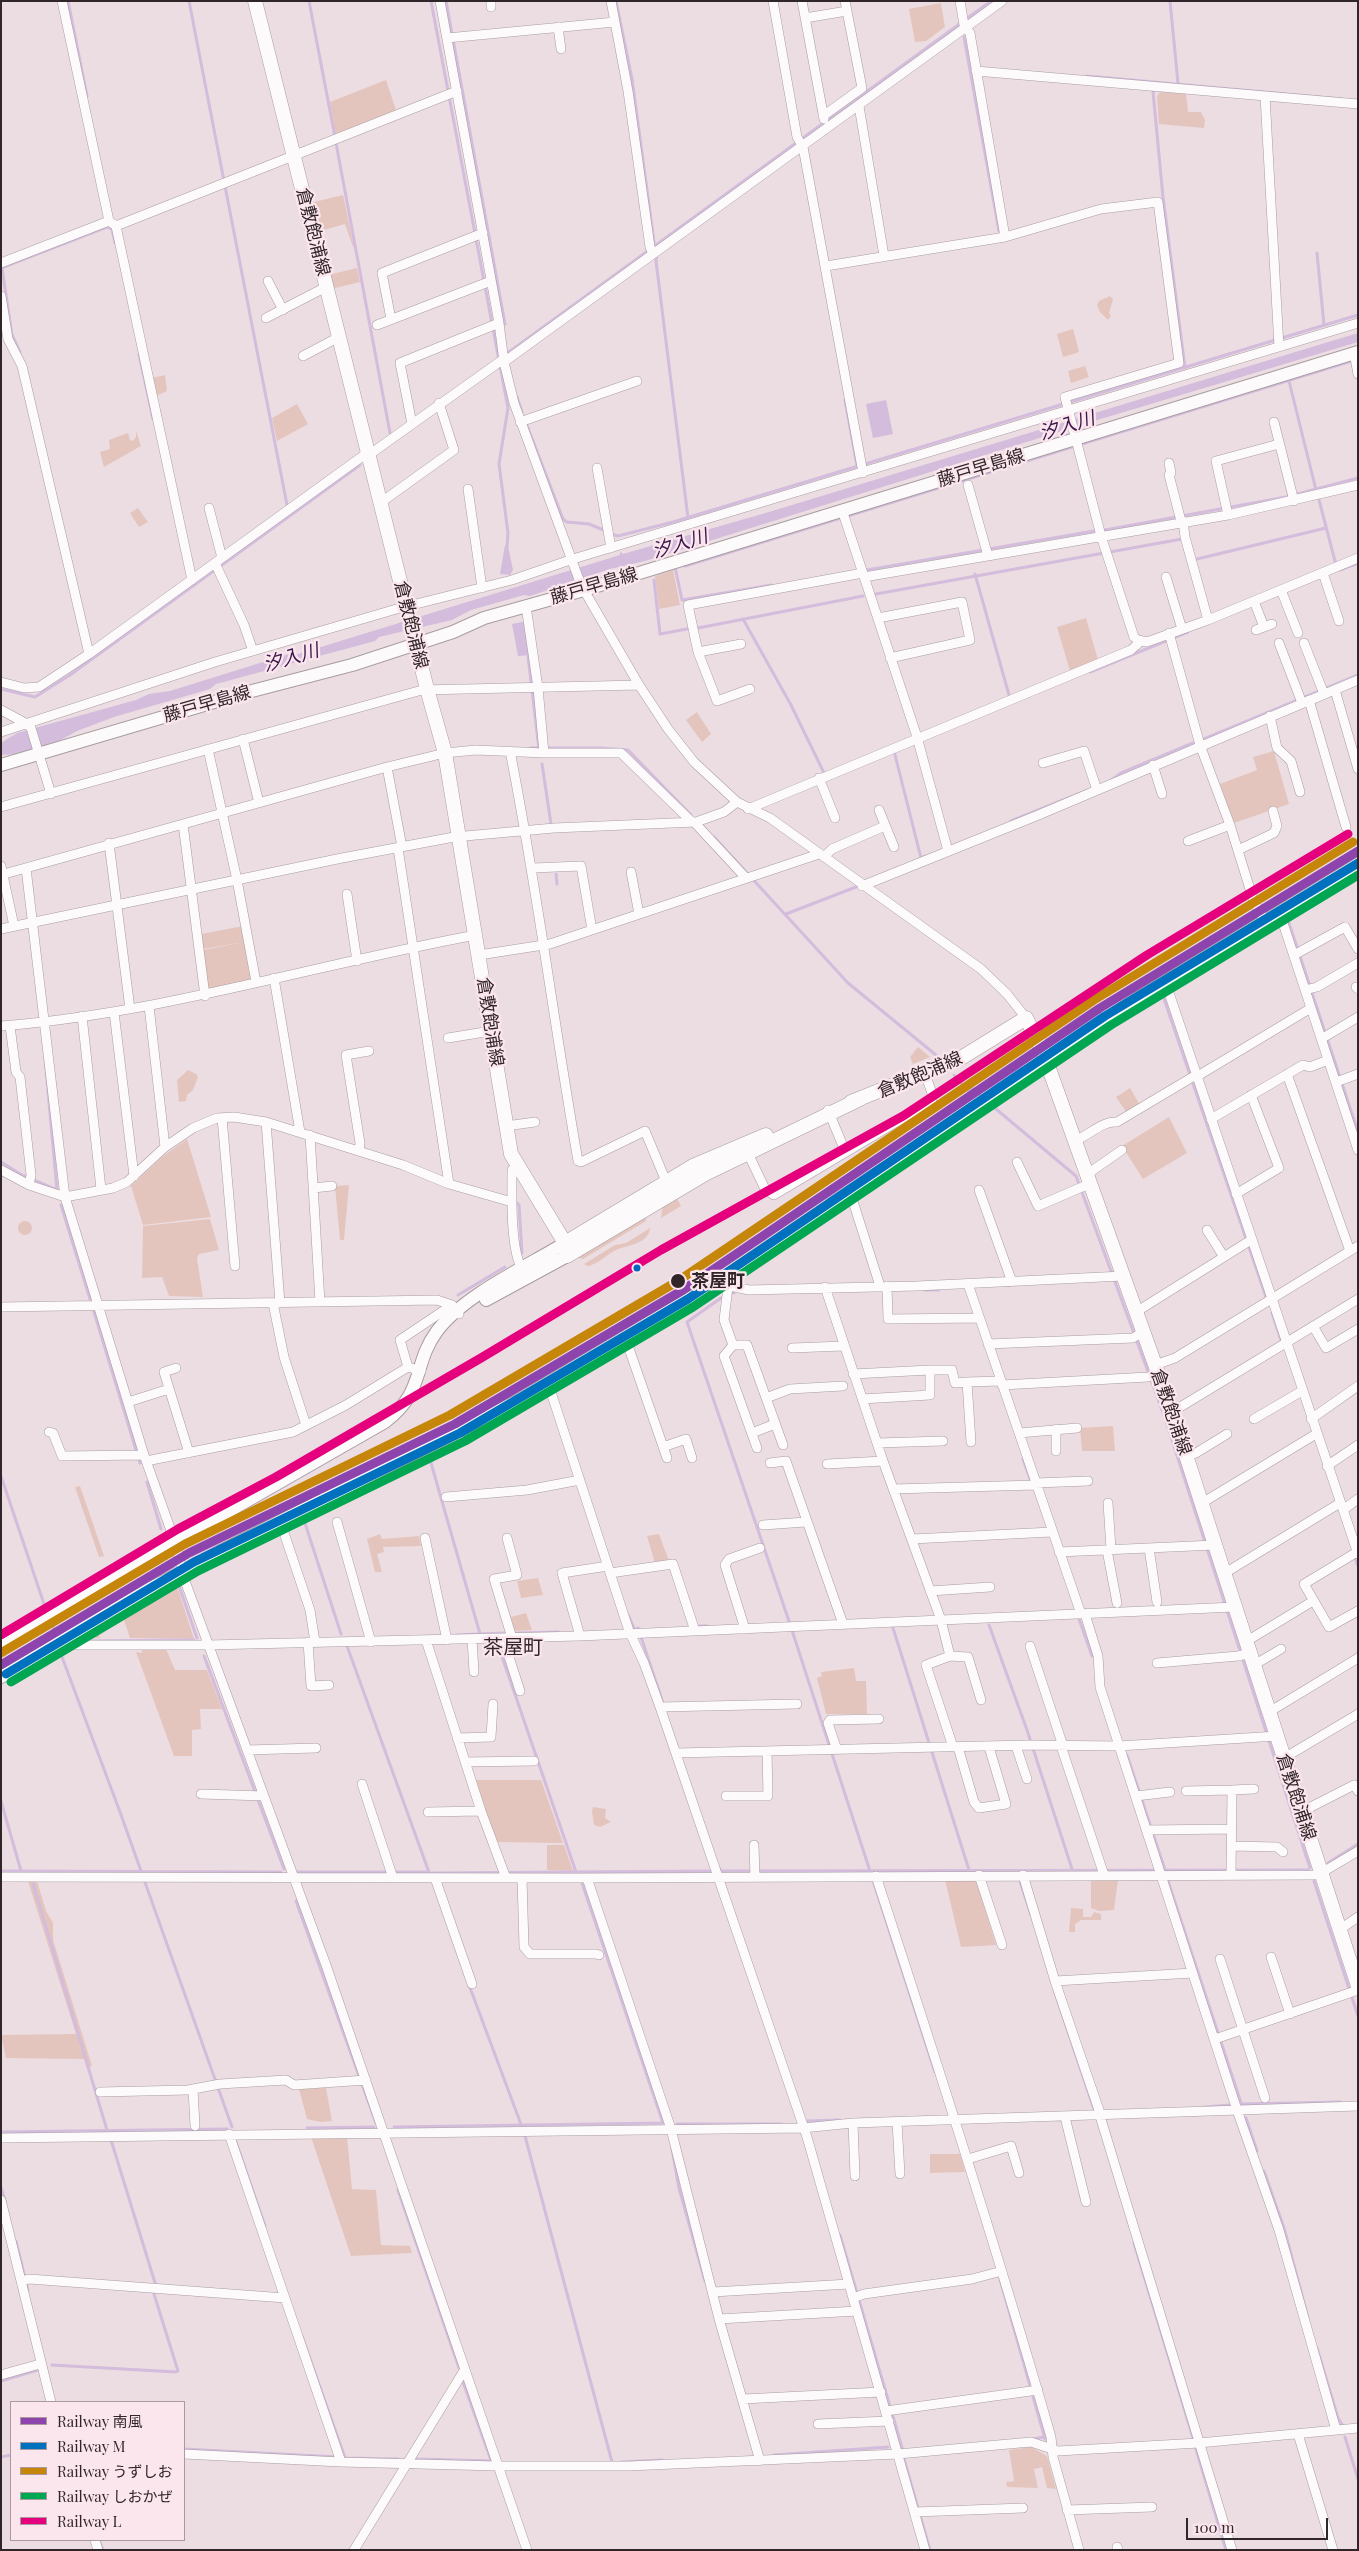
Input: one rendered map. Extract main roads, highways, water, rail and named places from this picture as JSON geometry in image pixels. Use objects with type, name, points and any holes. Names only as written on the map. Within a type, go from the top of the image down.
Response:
[{"type":"main road","name":"倉敷飽浦線","points":[[256,1],[367,453],[445,753],[461,837],[511,1154],[566,1250]]},
{"type":"main road","name":"倉敷飽浦線","points":[[566,1250],[570,1246],[584,1242],[615,1224],[631,1219],[647,1209],[693,1166],[704,1169],[829,1112],[925,1074],[961,1058],[1026,1018],[1037,1037],[1074,1141],[1084,1184],[1116,1277],[1136,1312],[1138,1336],[1172,1412],[1202,1503],[1209,1545],[1225,1573],[1229,1607],[1269,1712],[1271,1736],[1284,1758],[1339,1930],[1354,1991]]},
{"type":"main road","name":"倉敷飽浦線","points":[[566,1250],[594,1227],[746,1149],[770,1142],[829,1112]]},
{"type":"main road","points":[[594,1227],[612,1221],[634,1209],[647,1209]]},
{"type":"water","name":"汐入川","points":[[1358,333],[1358,342],[1094,421],[645,561],[610,569],[530,596],[524,595],[471,610],[452,620],[379,637],[375,641],[216,684],[210,689],[114,717],[77,731],[57,742],[16,754],[1,755],[1,743],[17,733],[136,700],[149,694],[170,691],[292,653],[295,655],[620,555],[620,552],[623,554],[769,512]]},
{"type":"water","points":[[886,400],[893,434],[873,438],[866,404]]},
{"type":"water","points":[[505,545],[508,546],[513,570],[510,575],[500,574]]},
{"type":"water","points":[[526,623],[531,655],[518,656],[512,624]]},
{"type":"waterway","points":[[68,1],[87,96]]},
{"type":"waterway","points":[[189,1],[287,505]]},
{"type":"waterway","points":[[309,1],[335,137]]},
{"type":"waterway","points":[[431,1],[508,408],[499,464],[508,533],[507,548]]},
{"type":"waterway","points":[[446,1],[505,324]]},
{"type":"waterway","points":[[616,1],[632,79],[654,242]]},
{"type":"waterway","points":[[509,352],[991,1]]},
{"type":"waterway","points":[[1170,1],[1178,83]]},
{"type":"waterway","points":[[964,37],[999,231]]},
{"type":"waterway","points":[[1087,76],[1342,99]]},
{"type":"waterway","points":[[1153,92],[1163,197],[1185,368]]},
{"type":"waterway","points":[[336,143],[390,433]]},
{"type":"waterway","points":[[1,268],[107,227],[112,229],[115,243]]},
{"type":"waterway","points":[[1317,253],[1324,325]]},
{"type":"waterway","points":[[657,254],[656,261],[688,518]]},
{"type":"waterway","points":[[2,268],[12,335],[20,352]]},
{"type":"waterway","points":[[611,534],[618,536],[673,522],[1358,315]]},
{"type":"waterway","points":[[139,354],[153,419]]},
{"type":"waterway","points":[[684,565],[1355,360]]},
{"type":"waterway","points":[[1289,381],[1316,490]]},
{"type":"waterway","points":[[517,397],[522,412]]},
{"type":"waterway","points":[[845,400],[857,466]]},
{"type":"waterway","points":[[526,423],[563,519],[567,522],[589,524],[606,531]]},
{"type":"waterway","points":[[1,689],[35,697],[70,675],[360,465]]},
{"type":"waterway","points":[[1105,530],[1286,497],[1358,478]]},
{"type":"waterway","points":[[1318,496],[1336,565]]},
{"type":"waterway","points":[[1193,560],[1326,528]]},
{"type":"waterway","points":[[867,570],[1094,531]]},
{"type":"waterway","points":[[876,594],[1182,539]]},
{"type":"waterway","points":[[1340,570],[1358,563]]},
{"type":"waterway","name":"汐入川","points":[[675,567],[682,600],[772,585]]},
{"type":"waterway","points":[[975,574],[1009,695]]},
{"type":"waterway","points":[[654,580],[660,634],[687,629]]},
{"type":"waterway","points":[[698,628],[863,596]]},
{"type":"waterway","points":[[743,619],[791,705],[825,775]]},
{"type":"waterway","points":[[1090,672],[1188,632]]},
{"type":"waterway","points":[[528,656],[539,749]]},
{"type":"waterway","points":[[1204,739],[1358,675]]},
{"type":"waterway","points":[[1110,781],[1121,773],[1193,743]]},
{"type":"waterway","points":[[530,748],[628,750],[691,815]]},
{"type":"waterway","points":[[894,751],[921,858],[925,856]]},
{"type":"waterway","points":[[542,764],[551,824]]},
{"type":"waterway","points":[[1011,821],[1088,790]]},
{"type":"waterway","points":[[714,837],[848,983],[936,1055]]},
{"type":"waterway","points":[[556,874],[557,884]]},
{"type":"waterway","points":[[786,914],[856,887]]},
{"type":"waterway","points":[[1285,911],[1358,1132]]},
{"type":"waterway","points":[[1162,993],[1266,1297]]},
{"type":"waterway","points":[[1,1162],[22,1175],[57,1190],[45,1058]]},
{"type":"waterway","points":[[993,1088],[1021,1068]]},
{"type":"waterway","points":[[954,1075],[968,1091],[972,1088],[983,1098]]},
{"type":"waterway","points":[[990,1104],[1076,1176],[1164,1415],[1310,1868]]},
{"type":"waterway","points":[[827,1200],[895,1155]]},
{"type":"waterway","points":[[516,1202],[519,1205],[522,1253]]},
{"type":"waterway","points":[[61,1205],[90,1299]]},
{"type":"waterway","points":[[458,1295],[505,1267]]},
{"type":"waterway","points":[[925,1290],[939,1290]]},
{"type":"waterway","points":[[721,1298],[687,1322],[789,1621],[935,2072]]},
{"type":"waterway","points":[[94,1312],[140,1463]]},
{"type":"waterway","points":[[1272,1313],[1282,1343]]},
{"type":"waterway","points":[[429,1456],[480,1634]]},
{"type":"waterway","points":[[1023,1459],[1032,1484]]},
{"type":"waterway","points":[[1,1476],[44,1604]]},
{"type":"waterway","points":[[147,1482],[161,1529]]},
{"type":"waterway","points":[[303,1517],[341,1634]]},
{"type":"waterway","points":[[202,1554],[219,1545]]},
{"type":"waterway","points":[[1354,1555],[1358,1566]]},
{"type":"waterway","points":[[116,1601],[174,1567]]},
{"type":"waterway","points":[[178,1583],[197,1638]]},
{"type":"waterway","points":[[628,1615],[634,1628]]},
{"type":"waterway","points":[[1079,1619],[1092,1656]]},
{"type":"waterway","points":[[51,1622],[57,1636]]},
{"type":"waterway","points":[[37,1648],[81,1622]]},
{"type":"waterway","points":[[989,1625],[1027,1730],[1072,1869]]},
{"type":"waterway","points":[[699,1626],[708,1626]]},
{"type":"waterway","points":[[638,1628],[664,1706]]},
{"type":"waterway","points":[[893,1628],[969,1870]]},
{"type":"waterway","points":[[516,1633],[558,1632]]},
{"type":"waterway","points":[[456,1635],[504,1633]]},
{"type":"waterway","points":[[76,1641],[194,1640]]},
{"type":"waterway","points":[[497,1642],[576,1872]]},
{"type":"waterway","points":[[347,1646],[430,1875]]},
{"type":"waterway","points":[[59,1649],[120,1812],[232,2127]]},
{"type":"waterway","points":[[204,1656],[284,1869]]},
{"type":"waterway","points":[[1127,1755],[1165,1870]]},
{"type":"waterway","points":[[1,1801],[21,1871]]},
{"type":"waterway","points":[[1328,1863],[1358,1844]]},
{"type":"waterway","points":[[719,1868],[721,1871],[1308,1870]]},
{"type":"waterway","points":[[1,1871],[281,1872]]},
{"type":"waterway","points":[[429,1873],[714,1871]]},
{"type":"waterway","points":[[297,1872],[428,1872]]},
{"type":"waterway","points":[[1019,1878],[1031,1915]]},
{"type":"waterway","points":[[581,1880],[663,2123]]},
{"type":"waterway","points":[[1168,1881],[1242,2106]]},
{"type":"waterway","points":[[1314,1881],[1358,2016]]},
{"type":"waterway","points":[[33,1884],[107,2130]]},
{"type":"waterway","points":[[296,1901],[376,2123]]},
{"type":"waterway","points":[[469,1985],[522,2127]]},
{"type":"waterway","points":[[1054,1990],[1095,2112]]},
{"type":"waterway","points":[[1240,2104],[1340,2102]]},
{"type":"waterway","points":[[1204,2107],[1231,2105]]},
{"type":"waterway","points":[[1246,2118],[1257,2151]]},
{"type":"waterway","points":[[806,2121],[840,2120]]},
{"type":"waterway","points":[[394,2127],[663,2123]]},
{"type":"waterway","points":[[677,2124],[782,2124]]},
{"type":"waterway","points":[[307,2128],[374,2127]]},
{"type":"waterway","points":[[1,2132],[227,2129]]},
{"type":"waterway","points":[[525,2136],[612,2462]]},
{"type":"waterway","points":[[235,2139],[265,2226]]},
{"type":"waterway","points":[[111,2140],[156,2286]]},
{"type":"waterway","points":[[672,2149],[679,2188],[705,2281]]},
{"type":"waterway","points":[[1264,2171],[1284,2228],[1308,2318]]},
{"type":"waterway","points":[[1,2187],[5,2201]]},
{"type":"waterway","points":[[398,2190],[459,2368]]},
{"type":"waterway","points":[[840,2235],[903,2451]]},
{"type":"waterway","points":[[16,2241],[28,2290]]},
{"type":"waterway","points":[[1134,2243],[1194,2441]]},
{"type":"waterway","points":[[1000,2279],[1045,2439]]},
{"type":"waterway","points":[[52,2365],[178,2371],[154,2294]]},
{"type":"waterway","points":[[302,2336],[345,2458]]},
{"type":"waterway","points":[[1317,2348],[1338,2418],[1343,2426]]},
{"type":"waterway","points":[[1,2381],[41,2369]]},
{"type":"waterway","points":[[462,2379],[491,2460]]},
{"type":"waterway","points":[[1033,2439],[1044,2437]]},
{"type":"waterway","points":[[1345,2437],[1358,2479]]},
{"type":"waterway","points":[[774,2455],[888,2447]]},
{"type":"waterway","points":[[185,2449],[338,2457]]},
{"type":"waterway","points":[[1196,2449],[1226,2550]]},
{"type":"waterway","points":[[1,2457],[10,2455]]},
{"type":"waterway","points":[[344,2458],[398,2459]]},
{"type":"waterway","points":[[416,2459],[492,2461]]},
{"type":"waterway","points":[[904,2459],[930,2550]]},
{"type":"waterway","points":[[621,2462],[662,2460]]},
{"type":"waterway","points":[[99,2541],[103,2550]]},
{"type":"rail line","name":"L","points":[[1,1635],[178,1529],[276,1477],[481,1358],[661,1250],[903,1116],[1147,955],[1348,834]]},
{"type":"rail line","name":"うずしお","points":[[1,1653],[185,1544],[450,1415],[678,1281],[1094,1000],[1353,842]]},
{"type":"rail line","name":"南風","points":[[1,1665],[189,1553],[455,1424],[683,1290],[1100,1008],[1358,851]]},
{"type":"rail line","name":"M","points":[[6,1674],[194,1562],[460,1433],[688,1299],[1105,1016],[1358,863]]},
{"type":"rail line","name":"しおかぜ","points":[[11,1682],[198,1571],[465,1441],[693,1307],[1111,1025],[1358,875]]},
{"type":"place","name":"茶屋町","points":[[678,1281]]},
{"type":"district","name":"茶屋町","points":[[513,1648]]}]
